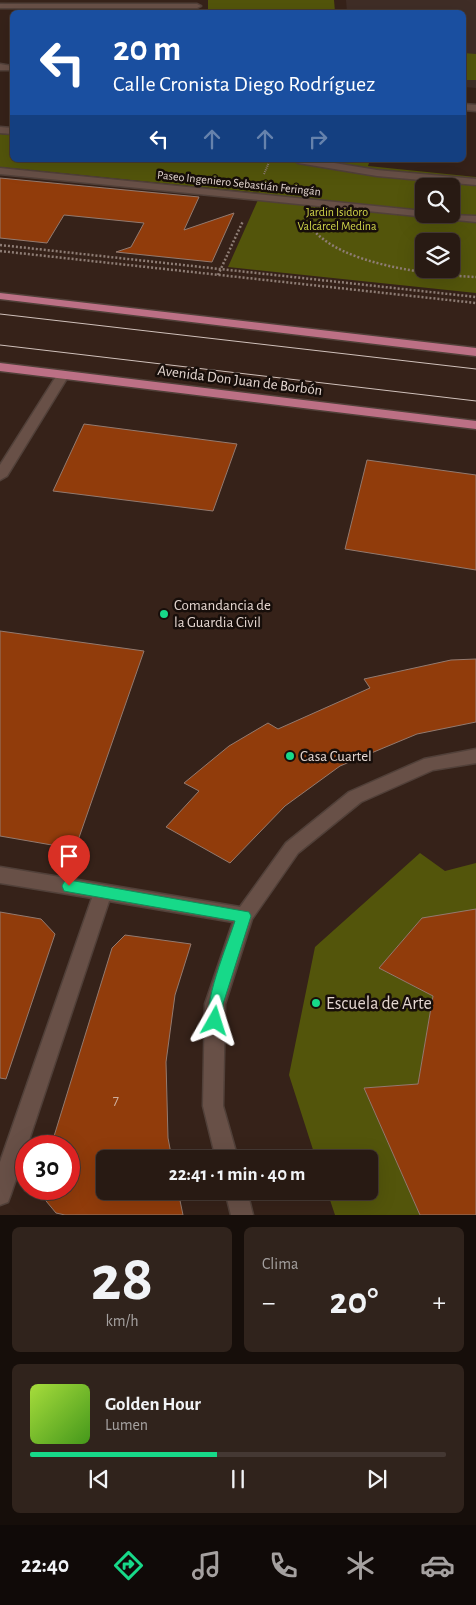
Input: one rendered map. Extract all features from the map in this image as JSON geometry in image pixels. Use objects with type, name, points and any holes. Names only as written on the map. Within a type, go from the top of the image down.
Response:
[{"type":"main road","points":[[0,296],[476,352]]},
{"type":"main road","name":"Avenida Don Juan de Borbón","points":[[0,367],[476,425]]},
{"type":"street","points":[[0,6],[197,6]]},
{"type":"street","name":"Paseo Ingeniero Sebastián Feringán","points":[[310,162],[377,173],[476,182]]},
{"type":"street","name":"Paseo Ingeniero Sebastián Feringán","points":[[0,172],[476,219]]},
{"type":"street","points":[[0,476],[63,375]]},
{"type":"street","points":[[225,1150],[214,1106],[215,1004],[244,916],[292,848],[355,796],[430,764],[476,756]]},
{"type":"street","points":[[0,874],[244,916]]},
{"type":"street","points":[[0,1194],[103,892]]},
{"type":"street","points":[[238,1200],[242,1215]]},
{"type":"path","points":[[302,202],[306,220],[320,238],[354,255],[417,272],[476,277]]},
{"type":"path","points":[[0,245],[476,298]]},
{"type":"path","points":[[0,251],[476,303]]},
{"type":"shaded area","points":[[346,0],[476,0],[476,88],[466,87],[466,10],[347,10]]},
{"type":"green space","points":[[208,0],[334,0],[335,10],[208,10]]},
{"type":"green space","points":[[466,53],[476,54],[476,80],[466,80]]},
{"type":"green space","name":"Jardin Isidoro Valcárcel Medina","points":[[0,134],[10,135],[10,162],[369,162],[368,166],[476,177],[476,293],[228,267],[261,193],[0,167]]},
{"type":"green space","points":[[420,853],[445,871],[476,863],[476,912],[422,918],[379,968],[433,996],[418,1084],[364,1088],[420,1215],[335,1215],[330,1200],[378,1200],[378,1150],[313,1150],[289,1075],[315,947]]},
{"type":"building","points":[[0,178],[199,197],[184,230],[234,213],[212,262],[116,252],[131,247],[144,223],[64,215],[47,243],[0,238]]},
{"type":"building","points":[[84,424],[237,444],[213,511],[53,491]]},
{"type":"building","points":[[367,460],[476,475],[476,570],[345,549]]},
{"type":"building","points":[[0,631],[144,651],[75,849],[0,836]]},
{"type":"building","name":"Casa Cuartel","points":[[476,659],[476,722],[417,734],[340,766],[285,806],[230,863],[166,827],[199,791],[184,783],[229,746],[268,723],[278,729],[370,688],[364,679],[451,660]]},
{"type":"building","points":[[476,909],[476,1215],[420,1215],[364,1088],[418,1084],[433,996],[379,968],[422,918]]},
{"type":"building","points":[[0,912],[41,919],[55,934],[6,1079],[0,1078]]},
{"type":"building","points":[[125,935],[191,944],[175,995],[166,1062],[168,1138],[170,1150],[96,1150],[96,1200],[180,1200],[183,1215],[65,1215],[56,1213],[45,1200],[80,1200],[80,1135],[54,1135],[112,948]]},
{"type":"tram line","points":[[0,314],[476,369]]},
{"type":"tram line","points":[[0,345],[476,401]]},
{"type":"place","name":"Comandancia de la Guardia Civil","points":[[164,614]]},
{"type":"place","name":"Casa Cuartel","points":[[290,756]]},
{"type":"place","name":"Escuela de Arte","points":[[316,1003]]},
{"type":"route","points":[[69,886],[244,916],[215,1004],[215,1021]]}]
